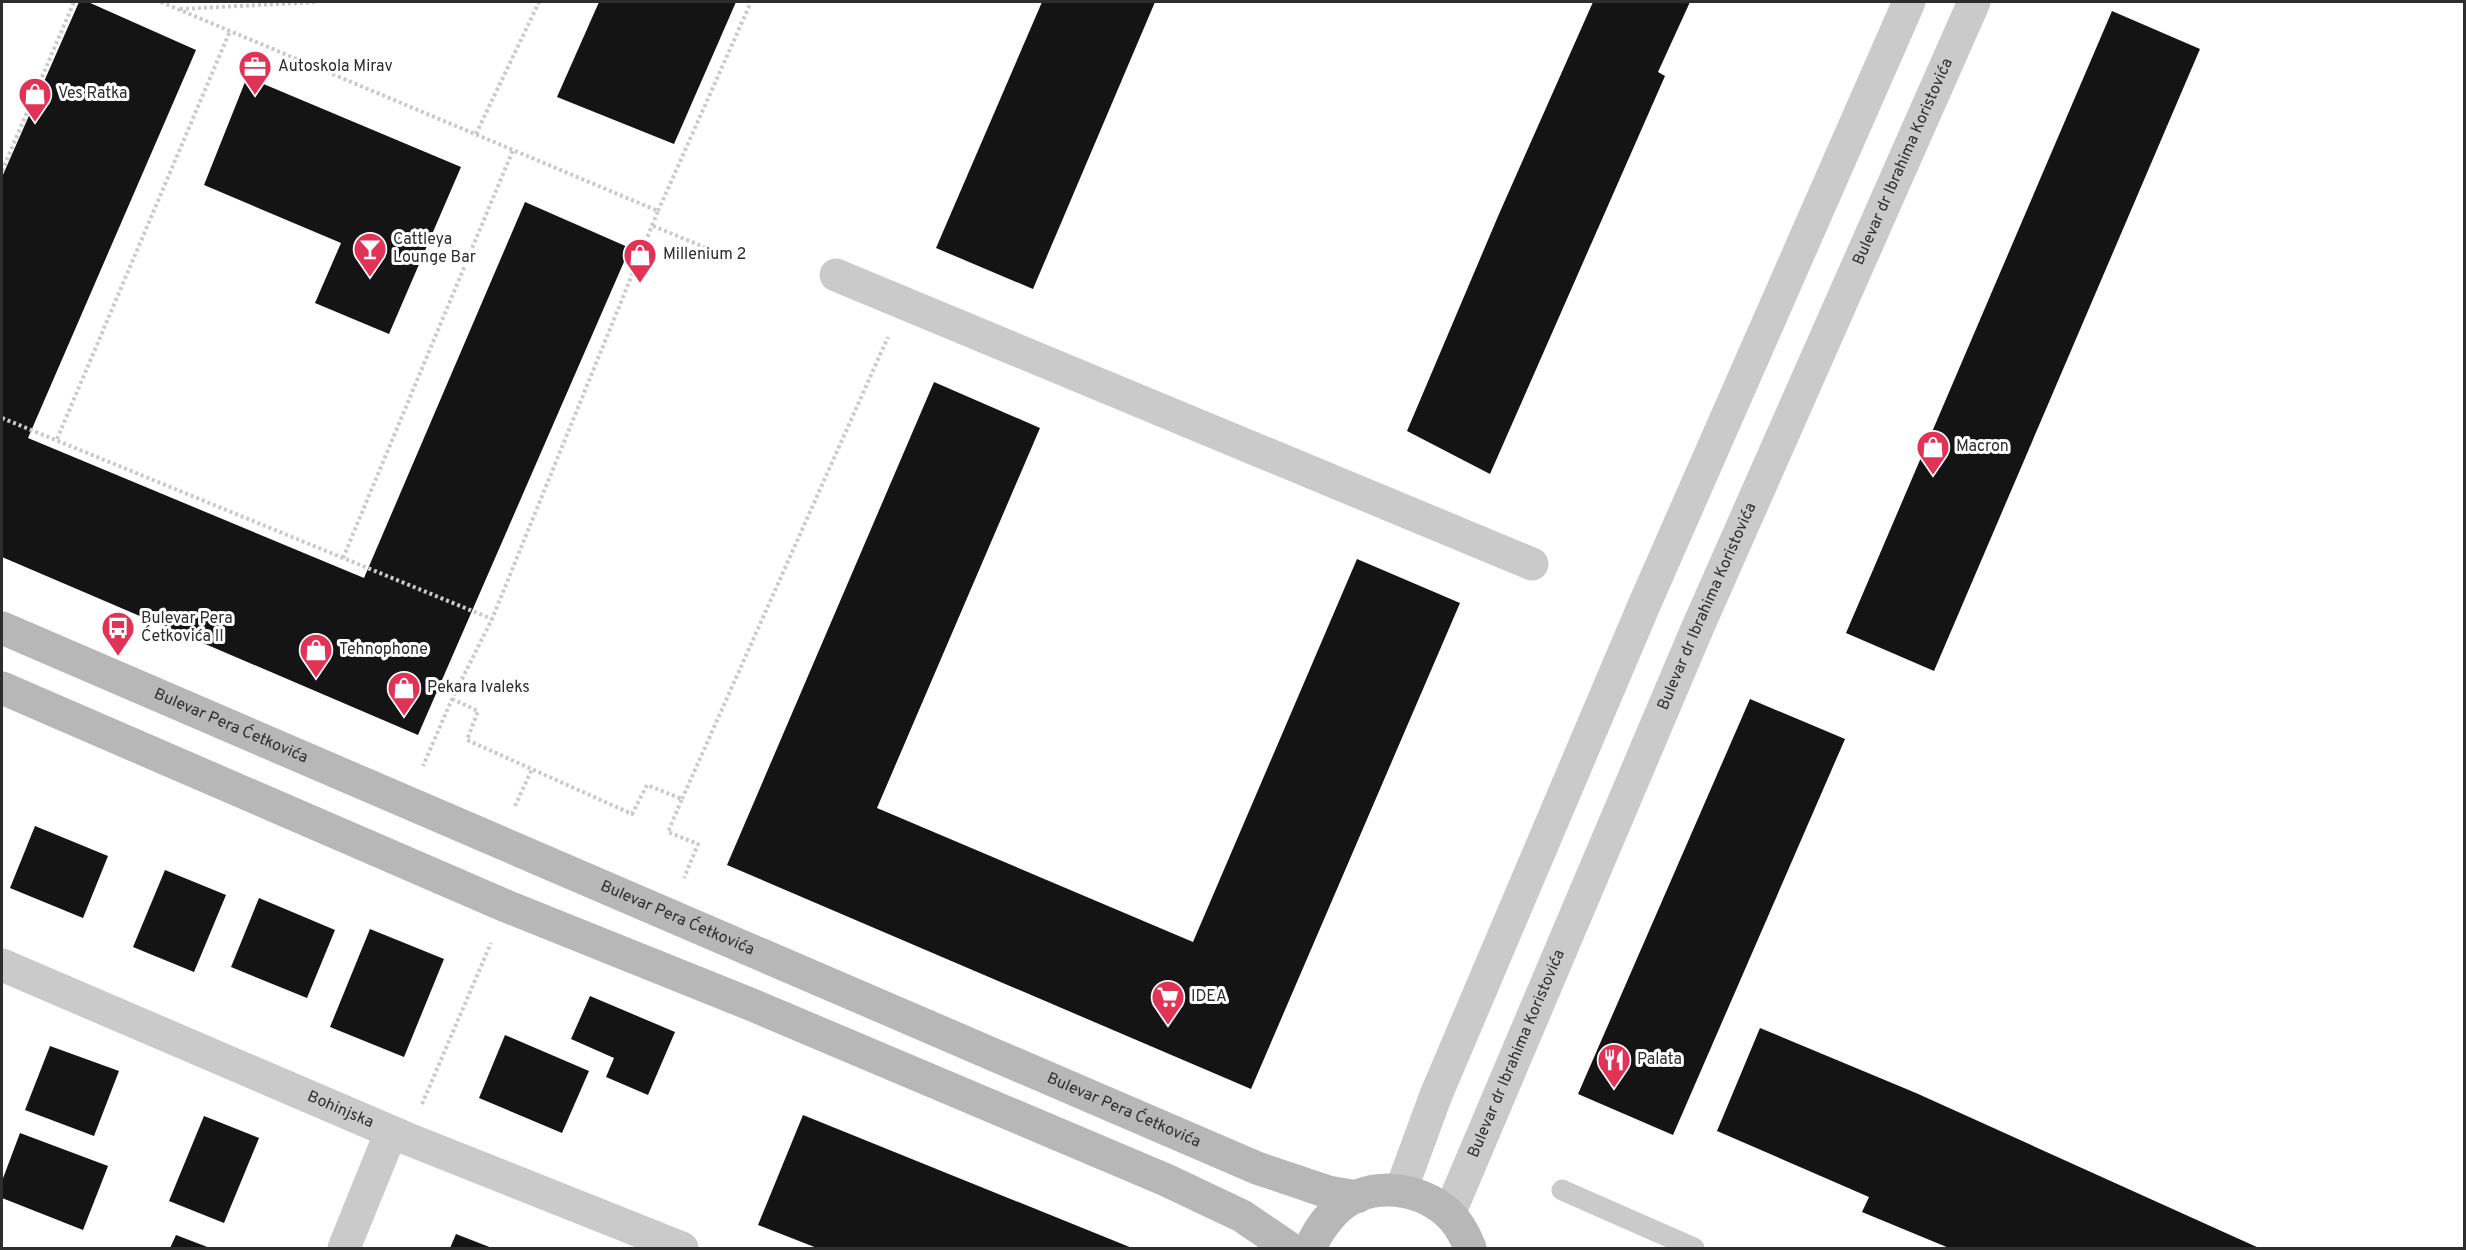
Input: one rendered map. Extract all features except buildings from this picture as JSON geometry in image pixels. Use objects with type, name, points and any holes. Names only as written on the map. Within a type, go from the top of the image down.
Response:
[{"type":"main road","name":"Bulevar Pera Ćetkovića","points":[[2,628],[1257,1168],[1328,1192],[1357,1197]]},
{"type":"main road","points":[[2,688],[506,906],[750,1004],[1166,1180],[1242,1216],[1275,1244]]},
{"type":"main road","points":[[1311,1248],[1324,1223],[1339,1208],[1371,1192],[1401,1190],[1427,1198],[1449,1214],[1463,1231],[1470,1248]]},
{"type":"street","points":[[1401,1190],[1441,1084],[1645,603],[1909,2]]},
{"type":"street","name":"Bulevar dr Ibrahima Koristovića","points":[[1449,1214],[1697,629],[1974,2]]},
{"type":"street","points":[[836,275],[1532,564]]},
{"type":"street","name":"Bohinjska","points":[[4,974],[399,1136],[681,1248]]},
{"type":"street","points":[[344,1248],[399,1136]]},
{"type":"lane","points":[[1562,1190],[1694,1248]]},
{"type":"path","points":[[2,171],[74,2]]},
{"type":"path","points":[[161,2],[658,211]]},
{"type":"path","points":[[179,9],[317,2]]},
{"type":"path","points":[[476,134],[539,2]]},
{"type":"path","points":[[422,769],[452,699],[492,619],[658,211],[751,2]]},
{"type":"path","points":[[57,439],[230,31]]},
{"type":"path","points":[[343,558],[513,150]]},
{"type":"path","points":[[653,226],[710,249]]},
{"type":"path","points":[[684,878],[698,844],[668,832],[904,303]]},
{"type":"path","points":[[2,418],[492,619]]},
{"type":"path","points":[[452,699],[478,711],[467,740],[632,813],[647,785],[681,799]]},
{"type":"path","points":[[515,807],[532,769]]},
{"type":"path","points":[[399,1136],[506,906]]},
{"type":"place","name":"Autoskola Mirav","points":[[255,96]]},
{"type":"place","name":"Ves Ratka","points":[[35,123]]},
{"type":"place","name":"Cattleya Lounge Bar","points":[[370,278]]},
{"type":"place","name":"Millenium 2","points":[[640,284]]},
{"type":"place","name":"Macron","points":[[1933,476]]},
{"type":"place","name":"Bulevar Pera Ćetkovića II","points":[[118,657]]},
{"type":"place","name":"Tehnophone","points":[[316,679]]},
{"type":"place","name":"Pekara Ivaleks","points":[[404,717]]},
{"type":"place","name":"IDEA","points":[[1168,1026]]},
{"type":"place","name":"Palata","points":[[1614,1089]]}]
